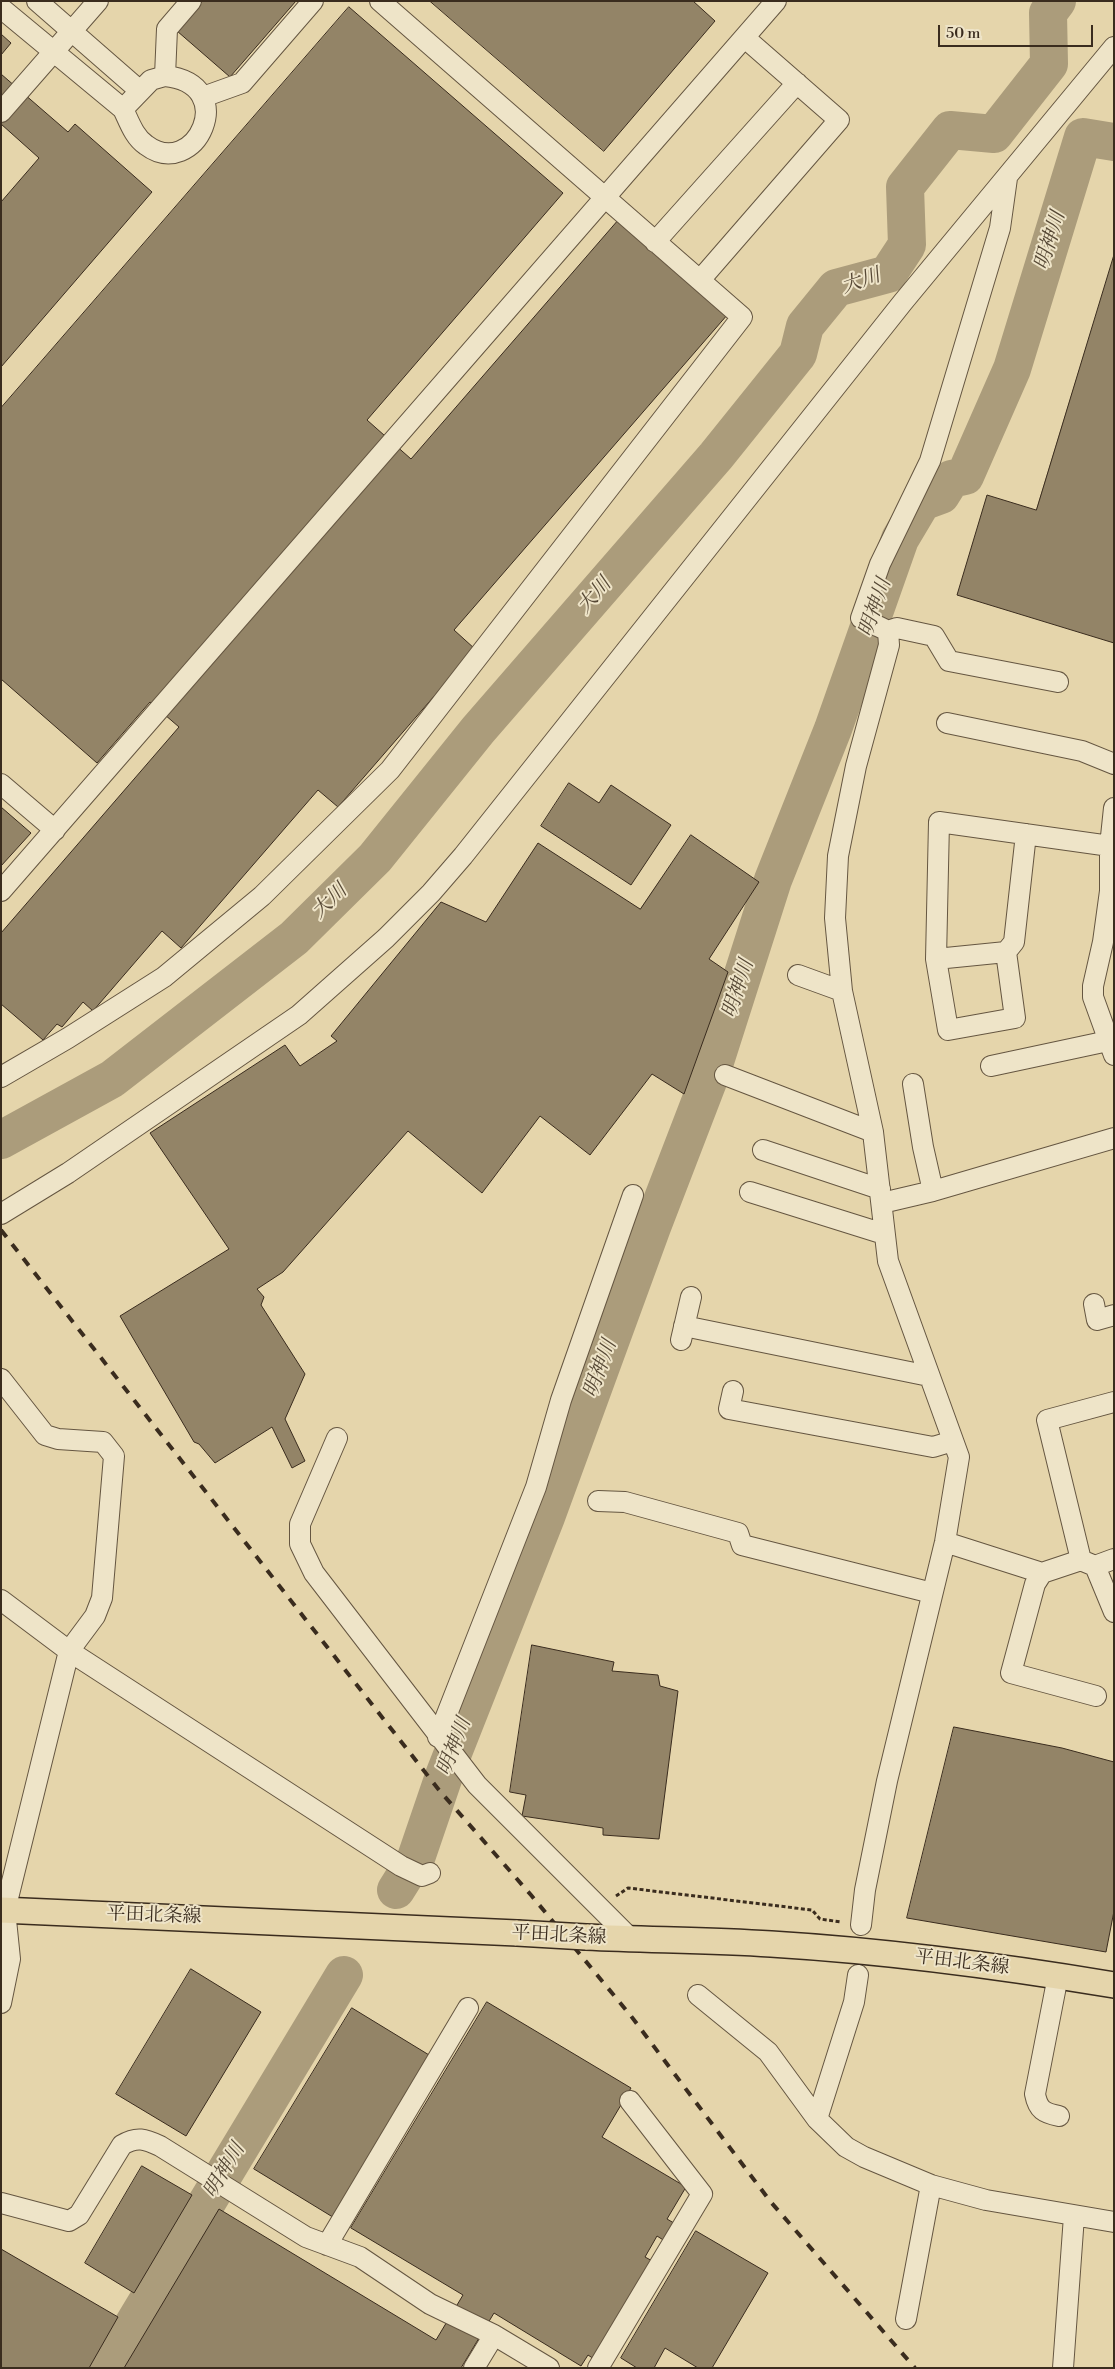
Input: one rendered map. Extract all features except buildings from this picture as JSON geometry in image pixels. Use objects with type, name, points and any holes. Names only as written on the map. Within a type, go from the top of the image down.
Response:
[{"type":"main road","name":"平田北条線","points":[[3,1910],[517,1933],[632,1940],[770,1944],[872,1952],[1114,1985]]},
{"type":"street","points":[[37,1],[139,90]]},
{"type":"street","points":[[1,112],[98,1]]},
{"type":"street","points":[[165,76],[167,29],[190,1]]},
{"type":"street","points":[[203,97],[242,82],[313,1]]},
{"type":"street","points":[[1,1077],[68,1038],[164,977],[262,896],[390,770],[742,317],[380,1]]},
{"type":"street","points":[[1,891],[746,38],[776,1]]},
{"type":"street","points":[[1,8],[123,109],[135,134],[145,145],[159,152],[174,152],[187,148],[198,138],[205,126],[207,111],[203,97],[194,85],[180,78],[165,76],[151,80],[139,90],[123,109]]},
{"type":"street","points":[[700,280],[840,120],[746,38]]},
{"type":"street","points":[[1,1214],[68,1173],[299,1015],[348,974],[432,893],[903,302],[1114,47]]},
{"type":"street","points":[[655,242],[797,83]]},
{"type":"street","points":[[1007,178],[1000,228],[930,461],[880,564],[861,618],[879,627],[897,628],[934,636],[949,661],[1058,682]]},
{"type":"street","points":[[851,1924],[866,1890],[887,1781],[945,1542],[959,1457],[888,1261],[873,1132],[842,991],[835,918],[838,856],[856,766],[889,645],[879,627]]},
{"type":"street","points":[[947,723],[1082,751],[1114,764]]},
{"type":"street","points":[[1,784],[55,830]]},
{"type":"street","points":[[992,1066],[1111,1048],[1093,997],[1093,986],[1108,943],[1112,891],[1110,846],[1114,808]]},
{"type":"street","points":[[1006,952],[1015,1018],[948,1030],[936,959],[939,822],[1110,846]]},
{"type":"street","points":[[936,959],[1006,952],[1014,942],[1026,834]]},
{"type":"street","points":[[798,975],[842,991]]},
{"type":"street","points":[[725,1075],[873,1132]]},
{"type":"street","points":[[913,1084],[923,1147],[933,1191]]},
{"type":"street","points":[[763,1150],[881,1196],[933,1191],[1114,1138]]},
{"type":"street","points":[[750,1192],[884,1234]]},
{"type":"street","points":[[442,1742],[536,1487],[561,1400],[633,1195]]},
{"type":"street","points":[[691,1297],[683,1333],[929,1376]]},
{"type":"street","points":[[1094,1304],[1097,1320],[1114,1315]]},
{"type":"street","points":[[1,1379],[45,1435],[58,1439],[103,1442],[114,1456],[102,1598],[95,1616],[69,1651],[3,1910],[10,1959],[1,2003]]},
{"type":"street","points":[[733,1391],[729,1409],[934,1448],[953,1441]]},
{"type":"street","points":[[1114,1402],[1047,1420],[1088,1563],[1114,1612]]},
{"type":"street","points":[[337,1438],[300,1524],[300,1544],[314,1573],[442,1742],[477,1785],[632,1940]]},
{"type":"street","points":[[598,1501],[625,1502],[738,1533],[742,1545],[932,1593]]},
{"type":"street","points":[[945,1542],[1042,1573],[1114,1559]]},
{"type":"street","points":[[1042,1573],[1035,1584],[1011,1673],[1096,1696]]},
{"type":"street","points":[[1,1600],[69,1651],[401,1866],[422,1876],[430,1873]]},
{"type":"street","points":[[817,2119],[854,2002],[858,1975]]},
{"type":"street","points":[[1058,1976],[1036,2094],[1037,2104],[1044,2113],[1059,2116]]},
{"type":"street","points":[[698,1995],[768,2052],[817,2119],[846,2148],[895,2171],[931,2185],[986,2200],[1114,2222]]},
{"type":"street","points":[[327,2244],[468,2008]]},
{"type":"street","points":[[598,2368],[702,2194],[630,2101]]},
{"type":"street","points":[[1,2202],[58,2220],[69,2221],[79,2215],[122,2145],[132,2139],[141,2138],[160,2146],[306,2237],[360,2256],[430,2304],[494,2335],[549,2368]]},
{"type":"street","points":[[906,2319],[931,2185]]},
{"type":"street","points":[[1063,2368],[1074,2216]]},
{"type":"street","points":[[474,2368],[494,2335]]},
{"type":"path","points":[[601,1908],[628,1888],[812,1910],[820,1919],[851,1924]]},
{"type":"waterway","name":"大川","points":[[1,1140],[112,1079],[294,938],[375,858],[478,730],[716,456],[798,354],[805,326],[836,288],[888,274],[907,245],[905,187],[950,130],[994,134],[1049,64],[1048,13],[1057,1]]},
{"type":"waterway","name":"明神川","points":[[396,1890],[416,1858],[445,1773],[546,1517],[652,1227],[712,1071],[773,880],[833,729],[900,539],[922,502],[941,495],[951,479],[965,476],[1012,369],[1083,137],[1114,142]]},
{"type":"waterway","name":"明神川","points":[[107,2368],[344,1975]]},
{"type":"railway","points":[[1,1230],[439,1790],[531,1895],[631,2016],[770,2201],[915,2368]]}]
